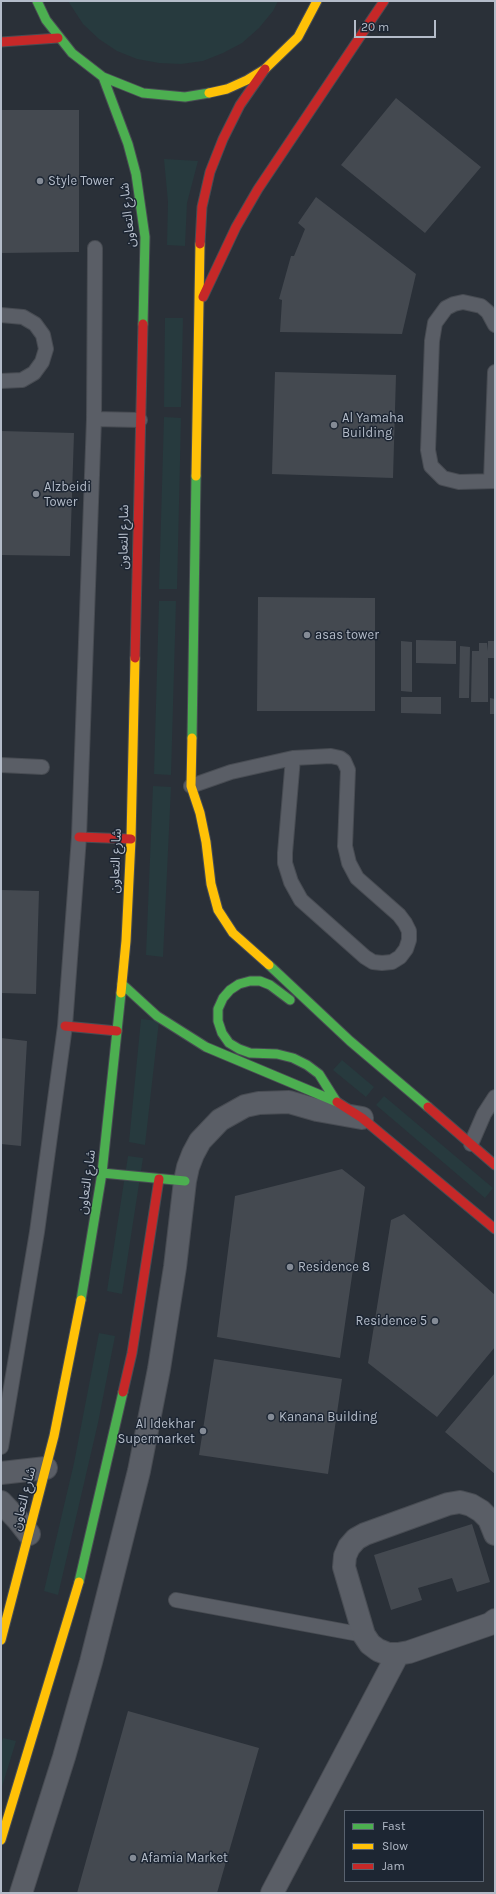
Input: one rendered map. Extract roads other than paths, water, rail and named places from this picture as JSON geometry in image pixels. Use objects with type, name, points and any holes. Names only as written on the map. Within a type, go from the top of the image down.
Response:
[{"type":"main road","points":[[37,1],[46,20],[58,38],[87,67],[122,86],[143,93],[185,97],[227,89],[247,80],[265,69],[298,37],[310,17],[317,1]]},
{"type":"main road","points":[[200,305],[233,233],[258,189],[384,1]]},
{"type":"main road","points":[[1,42],[58,38]]},
{"type":"main road","points":[[265,69],[240,105],[223,139],[210,172],[202,207],[200,242],[191,786],[200,813],[214,897],[225,922],[243,943],[296,989],[350,1041],[495,1165]]},
{"type":"main road","name":"شارع التعاون","points":[[1,1640],[54,1436],[75,1337],[102,1173],[126,941],[131,840],[145,237],[142,205],[136,174],[128,144],[103,77]]},
{"type":"main road","points":[[79,837],[131,840]]},
{"type":"main road","points":[[296,1005],[270,985],[260,981],[250,981],[239,984],[230,990],[223,998],[218,1009],[218,1021],[222,1033],[229,1042],[239,1049],[250,1053],[278,1054],[293,1058],[307,1065],[319,1074],[336,1101]]},
{"type":"main road","points":[[122,984],[157,1016],[206,1047],[336,1101],[362,1118],[495,1229]]},
{"type":"main road","points":[[304,1012],[350,1041]]},
{"type":"main road","points":[[65,1026],[117,1031]]},
{"type":"main road","points":[[102,1173],[185,1181]]},
{"type":"main road","points":[[1,1840],[81,1574],[132,1353],[160,1179]]},
{"type":"street","points":[[21,1893],[55,1786],[89,1669],[139,1471],[159,1370],[175,1267],[185,1181],[193,1154],[209,1130],[220,1120],[245,1106],[259,1103],[289,1102],[317,1110],[362,1118]]},
{"type":"street","points":[[1,1473],[46,1468]]},
{"type":"street","points":[[1,1502],[29,1534]]},
{"type":"street","points":[[493,1624],[398,1654],[388,1654],[378,1650],[370,1644],[364,1635],[344,1567],[345,1556],[349,1547],[356,1539],[365,1534],[448,1504],[460,1502],[471,1505],[481,1511],[489,1519],[495,1534]]},
{"type":"street","points":[[272,1893],[398,1654]]},
{"type":"lane","points":[[1,1447],[37,1232],[65,1026],[79,837],[94,419],[95,248]]},
{"type":"lane","points":[[495,325],[488,312],[481,306],[463,302],[446,308],[435,323],[432,341],[428,450],[431,466],[443,478],[459,482],[493,481],[495,372]]},
{"type":"lane","points":[[1,315],[23,317],[35,324],[43,335],[46,349],[42,362],[34,373],[22,380],[1,381]]},
{"type":"lane","points":[[94,419],[140,420]]},
{"type":"lane","points":[[191,786],[231,772],[293,758],[312,756],[336,756],[340,758],[346,765],[348,775],[345,846],[349,863],[357,878],[399,915],[409,931],[409,940],[406,949],[400,957],[392,962],[373,962],[365,957],[301,900],[291,882],[285,863],[285,854],[293,758]]},
{"type":"lane","points":[[1,765],[42,767]]},
{"type":"lane","points":[[471,1144],[484,1114],[495,1097]]},
{"type":"lane","points":[[176,1600],[364,1635]]},
{"type":"place","name":"Style Tower","points":[[40,181]]},
{"type":"place","name":"Al Yamaha Building","points":[[334,425]]},
{"type":"place","name":"Alzbeidi Tower","points":[[36,494]]},
{"type":"place","name":"asas tower","points":[[307,635]]},
{"type":"place","name":"Residence 8","points":[[290,1267]]},
{"type":"place","name":"Residence 5","points":[[435,1321]]},
{"type":"place","name":"Kanana Building","points":[[271,1417]]},
{"type":"place","name":"Al Idekhar Supermarket","points":[[203,1431]]},
{"type":"place","name":"Afamia Market","points":[[133,1858]]}]
